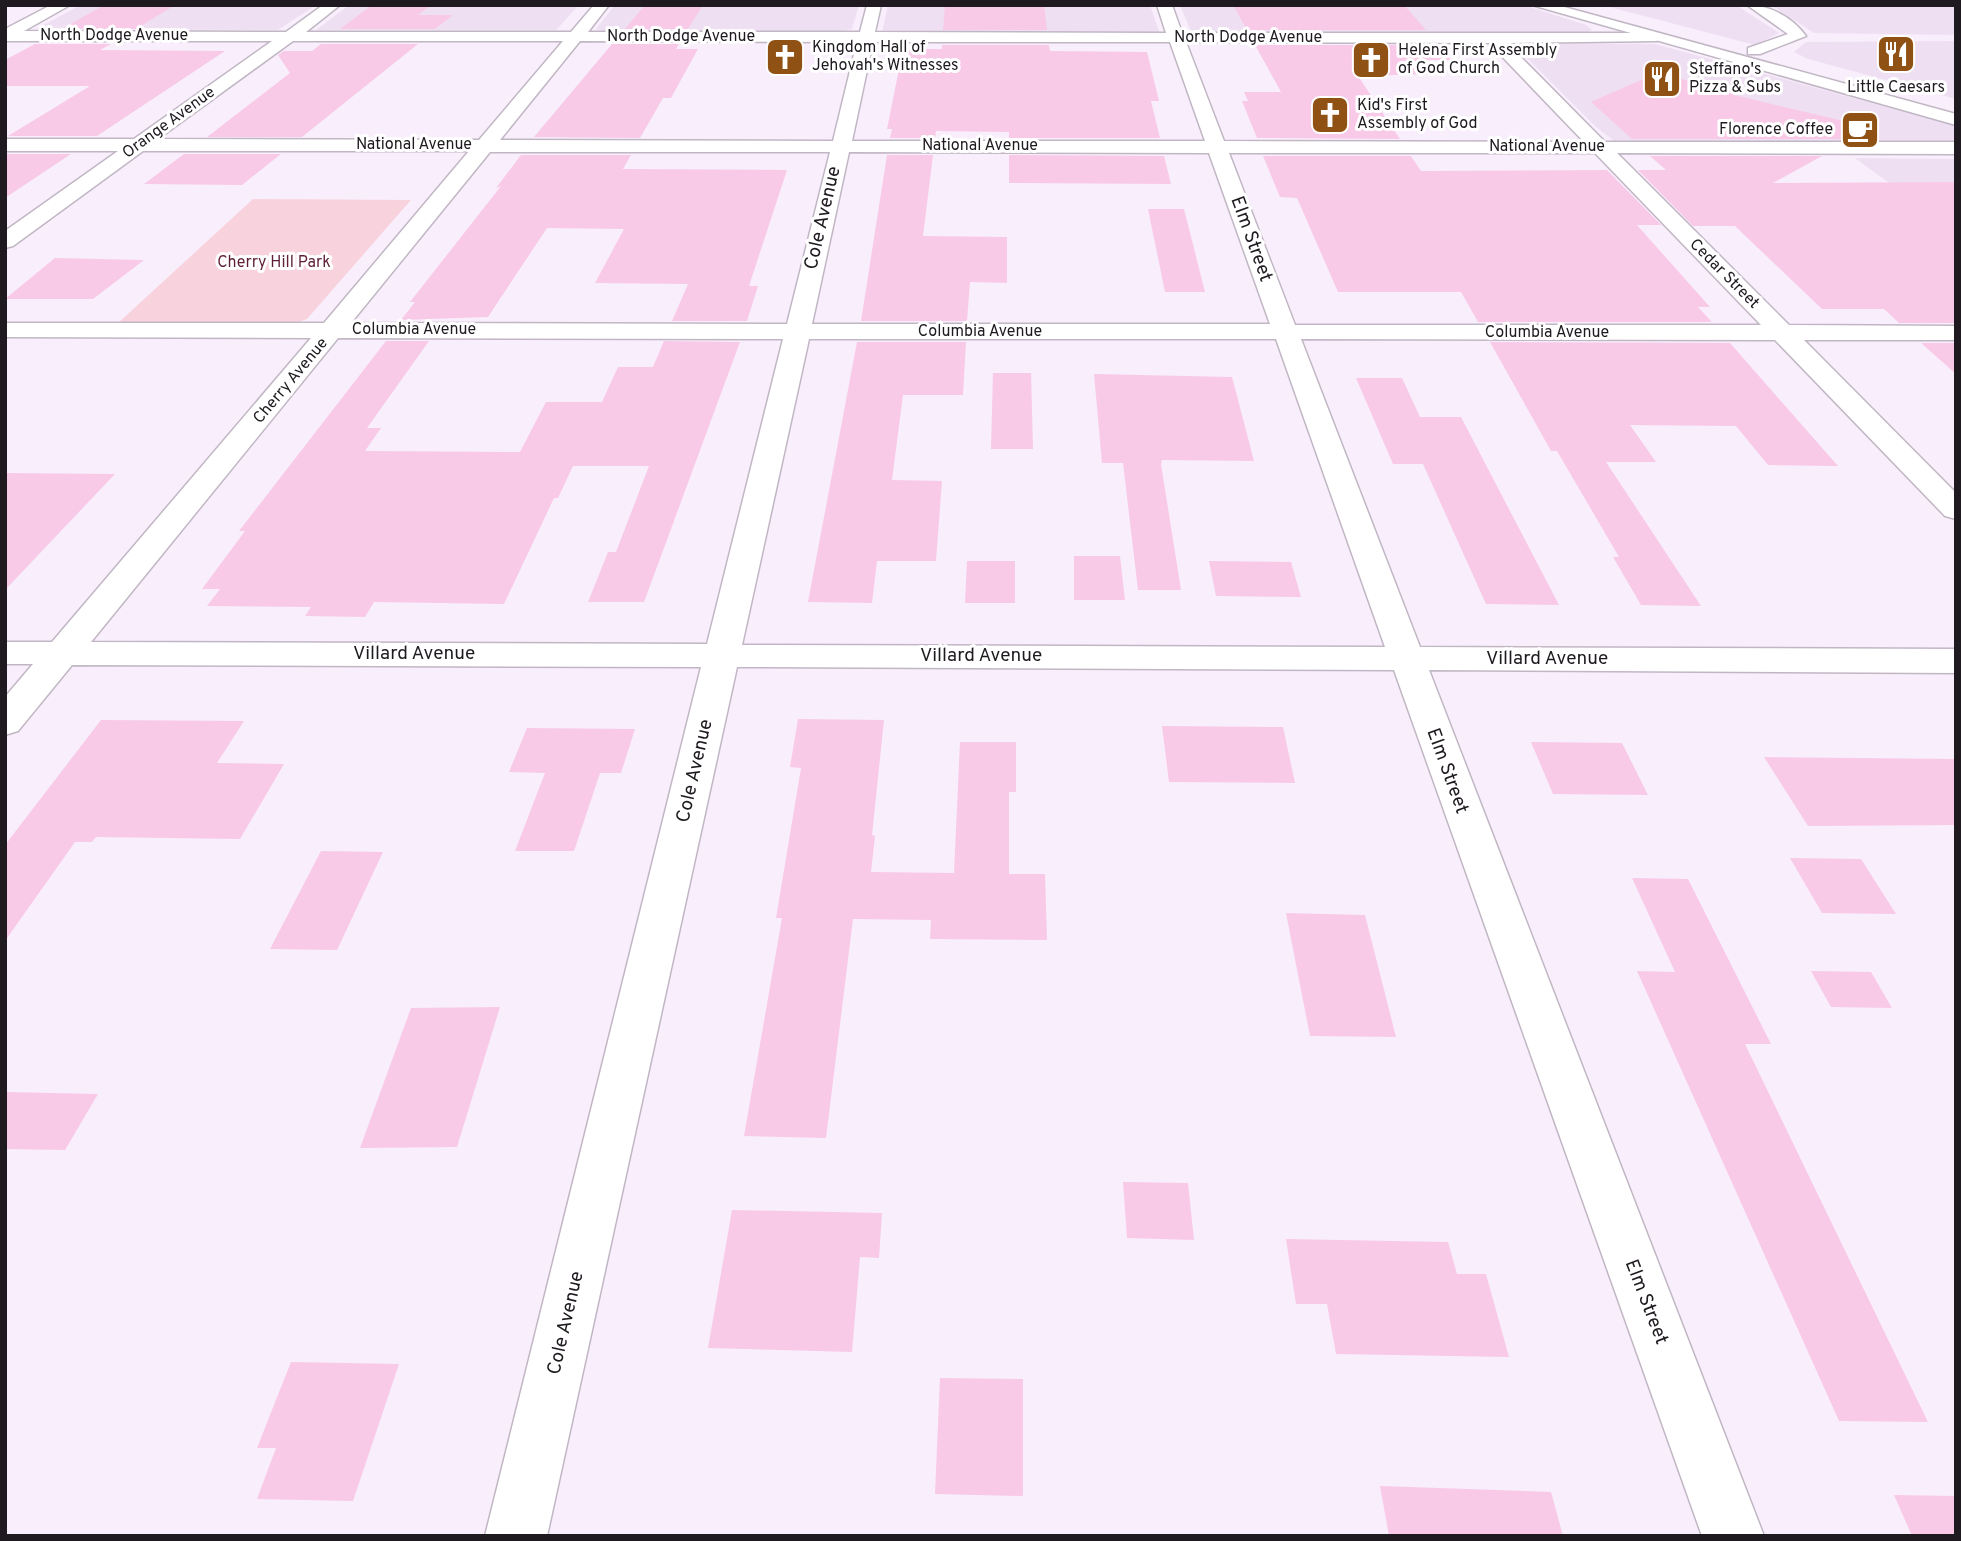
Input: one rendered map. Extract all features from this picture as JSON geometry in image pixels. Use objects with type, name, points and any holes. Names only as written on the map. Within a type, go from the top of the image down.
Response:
[{"type":"street","points":[[5,35],[63,5]]},
{"type":"street","name":"Orange Avenue","points":[[5,241],[333,5]]},
{"type":"street","name":"Cherry Avenue","points":[[5,722],[602,5]]},
{"type":"street","points":[[1539,5],[1588,13],[1754,51],[1956,106]]},
{"type":"street","points":[[1754,5],[1792,28],[1798,36],[1754,51]]},
{"type":"street","points":[[1571,38],[1597,31],[1588,13]]},
{"type":"street","points":[[1588,13],[1651,38],[1956,120]]},
{"type":"street","name":"North Dodge Avenue","points":[[5,35],[577,37],[869,21],[1170,21],[1493,38],[1651,38]]},
{"type":"street","name":"Cole Avenue","points":[[516,1536],[869,21]]},
{"type":"street","name":"Elm Street","points":[[1170,21],[1733,1536]]},
{"type":"street","name":"Cedar Street","points":[[1493,38],[1956,510]]},
{"type":"street","points":[[1651,38],[1688,42],[1935,100]]},
{"type":"street","name":"National Avenue","points":[[5,145],[1956,148]]},
{"type":"street","name":"Columbia Avenue","points":[[5,330],[1956,333]]},
{"type":"street","name":"Villard Avenue","points":[[5,653],[1956,661]]},
{"type":"shaded area","points":[[81,5],[316,5],[278,30],[36,29]]},
{"type":"shaded area","points":[[349,5],[579,5],[556,30],[316,30]]},
{"type":"shaded area","points":[[615,5],[859,5],[852,29],[839,32],[607,32],[596,29]]},
{"type":"shaded area","points":[[888,5],[1150,5],[1160,34],[882,33]]},
{"type":"shaded area","points":[[1180,5],[1523,5],[1586,25],[1592,30],[1584,34],[1192,34]]},
{"type":"shaded area","points":[[1602,5],[1736,5],[1779,33],[1755,45]]},
{"type":"shaded area","points":[[1771,5],[1956,5],[1956,35],[1814,33]]},
{"type":"shaded area","points":[[1956,41],[1956,99],[1808,59],[1794,52],[1806,42]]},
{"type":"shaded area","points":[[1655,44],[1952,125],[1956,127],[1956,143],[1617,143],[1596,127],[1514,45]]},
{"type":"shaded area","points":[[1855,158],[1956,159],[1956,229],[1952,229]]},
{"type":"green space","name":"Cherry Hill Park","points":[[253,199],[411,200],[307,319],[296,323],[117,324]]},
{"type":"building","points":[[104,5],[175,5],[136,29],[62,29]]},
{"type":"building","points":[[372,5],[430,6],[418,15],[453,15],[435,29],[340,29]]},
{"type":"building","points":[[645,5],[703,5],[688,29],[625,29]]},
{"type":"building","points":[[945,5],[1044,5],[1047,30],[943,30]]},
{"type":"building","points":[[1233,5],[1404,5],[1426,30],[1247,30]]},
{"type":"building","points":[[35,44],[111,44],[100,50],[225,51],[97,136],[8,136],[90,86],[5,86],[5,60]]},
{"type":"building","points":[[321,44],[418,44],[302,137],[207,137],[290,73],[278,55],[284,51],[312,51]]},
{"type":"building","points":[[612,44],[679,44],[676,49],[698,49],[671,98],[663,98],[640,138],[534,137]]},
{"type":"building","points":[[942,45],[1049,45],[1050,51],[1147,52],[1159,101],[1151,101],[1160,138],[1009,138],[1009,132],[936,131],[935,138],[890,138],[892,129],[887,129],[903,49],[942,49]]},
{"type":"building","points":[[1255,45],[1439,45],[1451,60],[1421,60],[1432,74],[1358,76],[1400,139],[1257,138],[1242,101],[1248,101],[1244,92],[1281,92]]},
{"type":"building","points":[[1657,73],[1740,93],[1734,95],[1873,128],[1852,139],[1632,139],[1591,102]]},
{"type":"building","points":[[5,154],[71,154],[5,198]]},
{"type":"building","points":[[184,154],[281,154],[242,185],[144,184]]},
{"type":"building","points":[[521,155],[631,155],[623,169],[787,170],[749,286],[758,286],[747,321],[672,321],[688,284],[595,283],[624,229],[547,228],[488,317],[401,320],[415,302],[410,302],[501,186],[496,188]]},
{"type":"building","points":[[887,155],[933,155],[923,236],[1007,237],[1007,283],[970,282],[967,321],[861,321]]},
{"type":"building","points":[[1009,155],[1164,156],[1171,184],[1009,183]]},
{"type":"building","points":[[1263,156],[1411,156],[1421,171],[1607,170],[1661,225],[1637,225],[1710,307],[1698,307],[1712,322],[1478,322],[1461,292],[1338,292],[1297,198],[1280,197]]},
{"type":"building","points":[[1650,156],[1822,156],[1773,183],[1956,182],[1956,323],[1899,323],[1884,309],[1822,309],[1735,226],[1693,226],[1638,170],[1666,170]]},
{"type":"building","points":[[1148,209],[1184,209],[1205,292],[1165,292]]},
{"type":"building","points":[[55,258],[144,260],[93,299],[5,299]]},
{"type":"building","points":[[386,341],[429,341],[367,428],[381,428],[365,451],[520,452],[546,402],[602,402],[618,367],[653,367],[664,341],[740,342],[644,602],[588,602],[608,552],[616,552],[649,466],[573,466],[558,498],[554,498],[504,604],[374,602],[365,617],[305,616],[311,607],[207,606],[220,589],[202,589],[245,531],[239,531]]},
{"type":"building","points":[[857,342],[966,342],[963,395],[903,395],[892,480],[942,481],[936,561],[877,561],[872,603],[808,602]]},
{"type":"building","points":[[1490,342],[1730,343],[1838,466],[1768,465],[1736,426],[1630,425],[1656,462],[1606,462],[1701,606],[1641,605],[1613,557],[1619,557],[1557,451],[1551,451]]},
{"type":"building","points":[[1921,343],[1956,343],[1956,374]]},
{"type":"building","points":[[993,373],[1031,373],[1033,449],[991,449]]},
{"type":"building","points":[[1094,374],[1232,377],[1254,461],[1162,460],[1161,464],[1181,590],[1138,590],[1123,463],[1102,463]]},
{"type":"building","points":[[1356,378],[1402,378],[1420,417],[1461,417],[1559,605],[1486,604],[1423,464],[1393,464]]},
{"type":"building","points":[[5,473],[115,474],[5,590]]},
{"type":"building","points":[[1074,556],[1120,556],[1125,600],[1074,600]]},
{"type":"building","points":[[967,561],[1015,561],[1015,603],[965,603]]},
{"type":"building","points":[[1209,561],[1291,562],[1301,597],[1216,596]]},
{"type":"building","points":[[798,719],[884,720],[872,835],[875,836],[871,872],[954,873],[960,742],[1016,742],[1016,792],[1009,792],[1009,874],[1045,874],[1047,940],[930,939],[931,920],[853,919],[826,1138],[744,1136],[782,918],[776,918],[801,768],[790,767]]},
{"type":"building","points":[[101,720],[244,721],[217,763],[284,764],[240,839],[96,837],[92,842],[75,842],[5,941],[5,845]]},
{"type":"building","points":[[1162,726],[1283,727],[1295,783],[1169,782]]},
{"type":"building","points":[[527,728],[635,729],[621,773],[600,773],[574,851],[515,851],[545,773],[509,772]]},
{"type":"building","points":[[1531,742],[1622,743],[1648,795],[1553,794]]},
{"type":"building","points":[[1764,757],[1956,759],[1956,825],[1808,826]]},
{"type":"building","points":[[321,851],[383,852],[337,950],[270,949]]},
{"type":"building","points":[[1790,858],[1861,859],[1896,914],[1822,913]]},
{"type":"building","points":[[1632,878],[1688,879],[1771,1044],[1745,1044],[1928,1422],[1839,1421],[1637,971],[1675,972]]},
{"type":"building","points":[[1286,913],[1365,915],[1396,1037],[1310,1036]]},
{"type":"building","points":[[1811,971],[1871,972],[1892,1008],[1831,1007]]},
{"type":"building","points":[[500,1007],[457,1147],[360,1148],[411,1008]]},
{"type":"building","points":[[5,1092],[98,1094],[65,1150],[5,1149]]},
{"type":"building","points":[[1123,1182],[1188,1183],[1194,1240],[1127,1238]]},
{"type":"building","points":[[732,1210],[882,1213],[879,1258],[860,1257],[852,1352],[708,1348]]},
{"type":"building","points":[[1286,1239],[1448,1242],[1457,1274],[1486,1274],[1509,1357],[1336,1354],[1327,1304],[1296,1304]]},
{"type":"building","points":[[291,1362],[399,1364],[353,1501],[257,1499],[276,1448],[257,1448]]},
{"type":"building","points":[[940,1378],[1023,1379],[1023,1496],[935,1494]]},
{"type":"building","points":[[1380,1486],[1551,1492],[1563,1536],[1389,1536]]},
{"type":"building","points":[[1894,1495],[1956,1496],[1956,1536],[1912,1536]]},
{"type":"place","name":"Little Caesars","points":[[1896,54]]},
{"type":"place","name":"Kingdom Hall of Jehovah's Witnesses","points":[[785,57]]},
{"type":"place","name":"Helena First Assembly of God Church","points":[[1371,60]]},
{"type":"place","name":"Steffano's Pizza & Subs","points":[[1662,79]]},
{"type":"place","name":"Kid's First Assembly of God","points":[[1330,115]]},
{"type":"place","name":"Florence Coffee","points":[[1860,130]]}]
